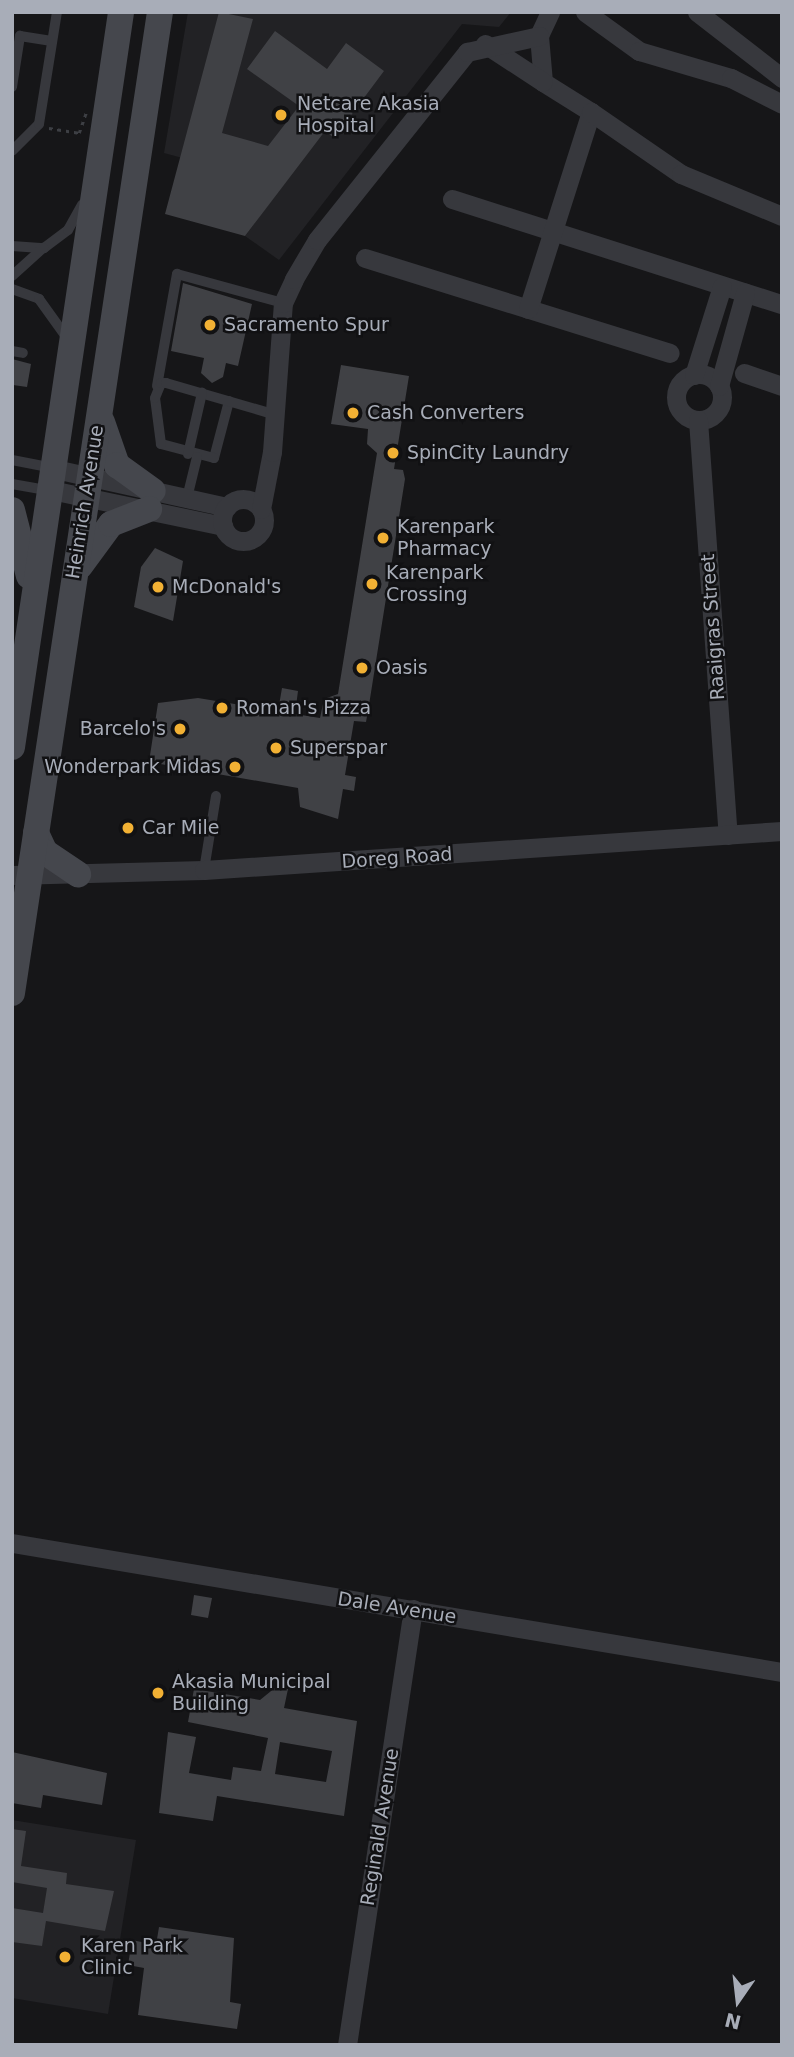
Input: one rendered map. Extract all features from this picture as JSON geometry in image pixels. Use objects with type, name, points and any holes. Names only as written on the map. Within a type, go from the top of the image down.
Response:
[{"type":"street","name":"Heinrich Avenue","points":[[12,747],[121,12]]},
{"type":"street","name":"Heinrich Avenue","points":[[12,993],[21,875],[36,833],[160,12]]},
{"type":"street","points":[[543,82],[539,36],[550,12]]},
{"type":"street","points":[[585,12],[639,51],[731,78],[782,104]]},
{"type":"street","points":[[697,12],[782,78]]},
{"type":"street","points":[[53,479],[151,500],[223,526],[232,537],[252,539],[262,529],[261,509],[283,303],[317,240],[467,52],[485,44],[539,36]]},
{"type":"street","points":[[485,44],[591,111],[681,174],[782,216]]},
{"type":"street","points":[[528,309],[591,111]]},
{"type":"street","points":[[452,198],[782,304]]},
{"type":"street","points":[[365,258],[670,354]]},
{"type":"street","points":[[722,286],[694,374],[680,383],[676,399],[683,413],[698,420],[720,406],[719,386],[745,293]]},
{"type":"street","points":[[744,373],[782,386]]},
{"type":"street","points":[[694,374],[719,386]]},
{"type":"street","points":[[223,526],[232,503],[255,479],[274,393]]},
{"type":"street","points":[[99,410],[117,465],[151,500]]},
{"type":"street","name":"Raaigras Street","points":[[698,420],[728,835]]},
{"type":"street","points":[[75,572],[111,524],[151,500],[187,498],[261,509]]},
{"type":"street","points":[[12,510],[24,542],[34,606]]},
{"type":"street","name":"Doreg Road","points":[[21,875],[204,870],[782,831]]},
{"type":"street","points":[[36,833],[45,852],[78,874]]},
{"type":"street","name":"Dale Avenue","points":[[12,1543],[235,1585],[413,1609],[782,1672]]},
{"type":"street","name":"Reginald Avenue","points":[[347,2045],[413,1609]]},
{"type":"lane","points":[[12,151],[38,124],[57,12]]},
{"type":"lane","points":[[13,82],[16,36],[52,41]]},
{"type":"lane","points":[[12,276],[68,230],[94,182]]},
{"type":"lane","points":[[12,246],[44,248]]},
{"type":"lane","points":[[229,401],[217,455],[192,456],[161,444],[156,435],[157,386],[177,274],[283,303]]},
{"type":"lane","points":[[12,289],[39,299],[71,345]]},
{"type":"lane","points":[[157,386],[202,393],[269,413]]},
{"type":"lane","points":[[187,498],[202,393]]},
{"type":"lane","points":[[12,460],[53,479]]},
{"type":"lane","points":[[12,484],[53,479]]},
{"type":"lane","points":[[204,870],[216,796]]},
{"type":"path","points":[[53,129],[61,130]]},
{"type":"shaded area","name":"Netcare Akasia Hospital","points":[[188,12],[511,12],[499,27],[462,24],[279,260],[245,236],[283,185],[164,153]]},
{"type":"shaded area","name":"Karen Park Clinic","points":[[12,1820],[136,1840],[108,2014],[12,1998]]},
{"type":"building","points":[[219,12],[253,19],[222,133],[268,146],[299,106],[247,69],[275,31],[327,69],[346,43],[384,71],[334,138],[325,131],[245,236],[165,214]]},
{"type":"building","name":"Sacramento Spur","points":[[183,283],[252,304],[238,366],[226,363],[223,377],[212,383],[201,373],[204,358],[171,351]]},
{"type":"building","points":[[12,359],[31,364],[27,387],[13,385]]},
{"type":"building","name":"Karenpark Crossing","points":[[341,365],[409,376],[394,469],[403,470],[405,479],[369,705],[366,722],[354,721],[345,775],[356,777],[354,791],[343,789],[338,819],[300,807],[298,788],[149,762],[158,703],[198,698],[278,711],[282,688],[298,691],[295,714],[320,718],[324,699],[338,694],[377,453],[367,444],[368,429],[331,424]]},
{"type":"building","name":"McDonald's","points":[[155,548],[183,561],[173,621],[134,607],[141,567]]},
{"type":"building","points":[[194,1595],[212,1598],[208,1618],[191,1615]]},
{"type":"building","points":[[276,1687],[288,1689],[284,1708],[357,1721],[344,1816],[217,1796],[213,1821],[159,1813],[168,1732],[196,1737],[189,1773],[231,1780],[233,1767],[261,1771],[268,1738],[188,1722],[194,1689],[260,1700]],"holes":[[[280,1742],[332,1751],[326,1782],[275,1774]]]},
{"type":"building","points":[[12,1752],[107,1773],[102,1805],[43,1795],[41,1808],[12,1803]]},
{"type":"building","points":[[12,1829],[26,1831],[21,1866],[67,1873],[66,1884],[114,1891],[105,1931],[46,1921],[42,1946],[12,1942],[12,1908],[43,1913],[47,1888],[12,1882]]},
{"type":"building","points":[[159,1927],[234,1938],[230,2002],[241,2004],[237,2029],[138,2015],[144,1968],[128,1965],[132,1940],[156,1945]]},
{"type":"place","name":"Netcare Akasia Hospital","points":[[281,115]]},
{"type":"place","name":"Sacramento Spur","points":[[210,325]]},
{"type":"place","name":"Cash Converters","points":[[353,413]]},
{"type":"place","name":"SpinCity Laundry","points":[[393,453]]},
{"type":"place","name":"Karenpark Pharmacy","points":[[383,538]]},
{"type":"place","name":"Karenpark Crossing","points":[[372,584]]},
{"type":"place","name":"McDonald's","points":[[158,587]]},
{"type":"place","name":"Oasis","points":[[362,668]]},
{"type":"place","name":"Roman's Pizza","points":[[222,708]]},
{"type":"place","name":"Barcelo's","points":[[180,729]]},
{"type":"place","name":"Superspar","points":[[276,748]]},
{"type":"place","name":"Wonderpark Midas","points":[[235,767]]},
{"type":"place","name":"Car Mile","points":[[128,828]]},
{"type":"place","name":"Akasia Municipal Building","points":[[158,1693]]},
{"type":"place","name":"Karen Park Clinic","points":[[65,1957]]}]
